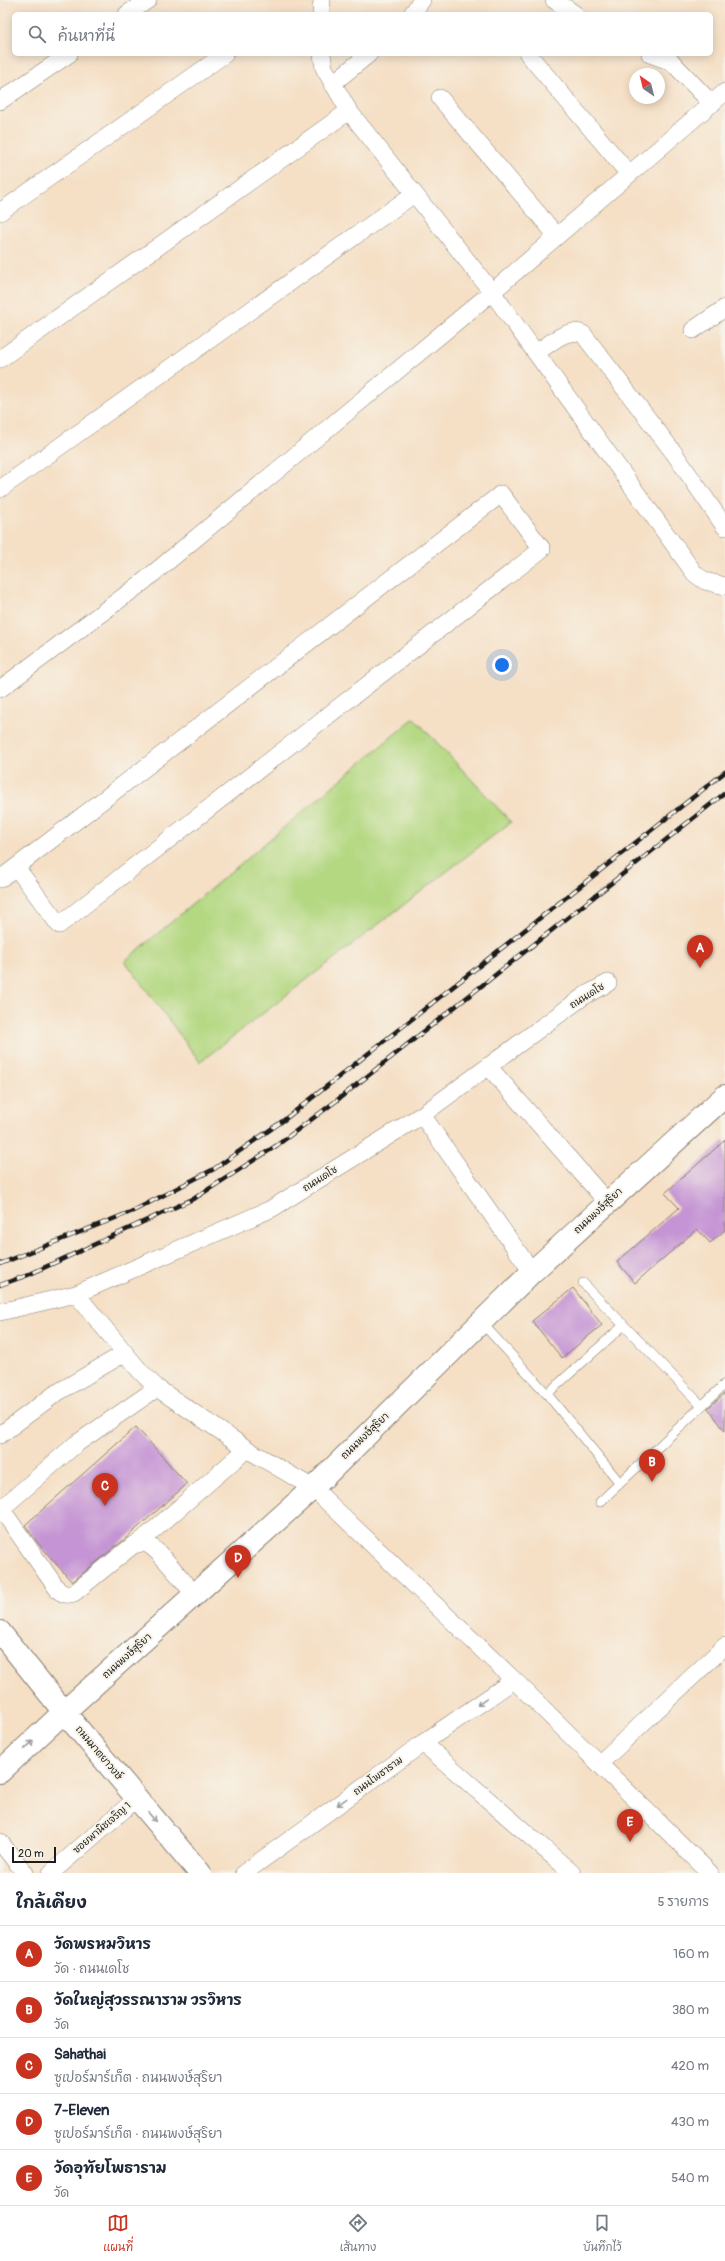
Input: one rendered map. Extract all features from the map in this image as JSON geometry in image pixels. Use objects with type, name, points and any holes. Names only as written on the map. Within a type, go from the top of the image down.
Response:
[{"type":"main road","name":"ถนนพงษ์สุริยา","points":[[2,1766],[313,1488],[532,1272],[725,1096]]},
{"type":"main road","name":"ถนนมาตยาวงษ์","points":[[0,1632],[136,1799],[200,1873]]},
{"type":"street","points":[[130,12],[148,0]]},
{"type":"street","points":[[321,12],[322,0]]},
{"type":"street","points":[[413,12],[422,0]]},
{"type":"street","points":[[554,0],[572,12]]},
{"type":"street","points":[[0,101],[66,56]]},
{"type":"street","points":[[0,212],[222,56]]},
{"type":"street","points":[[322,56],[324,68],[349,111],[492,292],[695,574],[705,581],[725,586]]},
{"type":"street","points":[[332,84],[367,56]]},
{"type":"street","points":[[530,56],[629,174]]},
{"type":"street","points":[[656,56],[672,62],[712,104]]},
{"type":"street","points":[[0,689],[143,582],[492,292],[725,92]]},
{"type":"street","points":[[440,98],[557,236]]},
{"type":"street","points":[[0,359],[349,111]]},
{"type":"street","points":[[0,489],[414,194]]},
{"type":"street","points":[[694,330],[725,308]]},
{"type":"street","points":[[536,353],[568,332],[576,331],[583,334],[674,453],[725,527]]},
{"type":"street","points":[[0,879],[501,494],[542,549],[59,925],[16,867]]},
{"type":"street","name":"ถนนเดโช","points":[[0,1312],[76,1294],[271,1209],[422,1115],[584,996],[608,983]]},
{"type":"street","points":[[488,1066],[607,1202]]},
{"type":"street","points":[[422,1115],[532,1272]]},
{"type":"street","points":[[76,1294],[125,1353],[158,1388],[247,1449],[313,1488],[514,1680],[710,1873]]},
{"type":"street","points":[[0,1435],[55,1394],[125,1353]]},
{"type":"street","points":[[158,1388],[76,1444],[0,1508],[58,1590],[67,1595],[74,1593],[132,1546],[140,1542],[247,1449]]},
{"type":"street","points":[[140,1542],[147,1544],[156,1551],[194,1595]]},
{"type":"street","points":[[599,1764],[725,1646]]},
{"type":"street","name":"ถนนโพธาราม","points":[[244,1873],[423,1743],[514,1680]]},
{"type":"street","points":[[423,1743],[572,1873]]},
{"type":"street","name":"ซอยพานิชเจริญ 1","points":[[51,1873],[136,1799]]},
{"type":"street","points":[[0,1842],[25,1873]]},
{"type":"lane","points":[[583,1283],[702,1406]]},
{"type":"lane","points":[[481,1322],[547,1394],[620,1483]]},
{"type":"lane","points":[[547,1394],[624,1325]]},
{"type":"lane","points":[[600,1502],[725,1384]]},
{"type":"green space","points":[[414,718],[511,822],[200,1062],[125,961]]},
{"type":"building","points":[[725,1140],[725,1230],[710,1243],[697,1229],[635,1283],[617,1262],[679,1208],[665,1193]]},
{"type":"building","points":[[573,1288],[602,1325],[562,1358],[532,1321]]},
{"type":"building","points":[[725,1393],[725,1431],[708,1408]]},
{"type":"building","points":[[136,1427],[187,1484],[126,1538],[72,1582],[37,1542],[25,1525]]},
{"type":"railway","points":[[0,1264],[133,1211],[214,1169],[284,1120],[725,772]]},
{"type":"railway","points":[[0,1285],[28,1275],[195,1198],[276,1146],[336,1101],[725,793]]},
{"type":"place","name":"วัดพรหมวิหาร","points":[[700,968]]},
{"type":"place","name":"วัดใหญ่สุวรรณาราม วรวิหาร","points":[[652,1482]]},
{"type":"place","name":"Sahathai","points":[[105,1506]]},
{"type":"place","name":"7-Eleven","points":[[238,1578]]},
{"type":"place","name":"วัดอุทัยโพธาราม","points":[[630,1842]]}]
